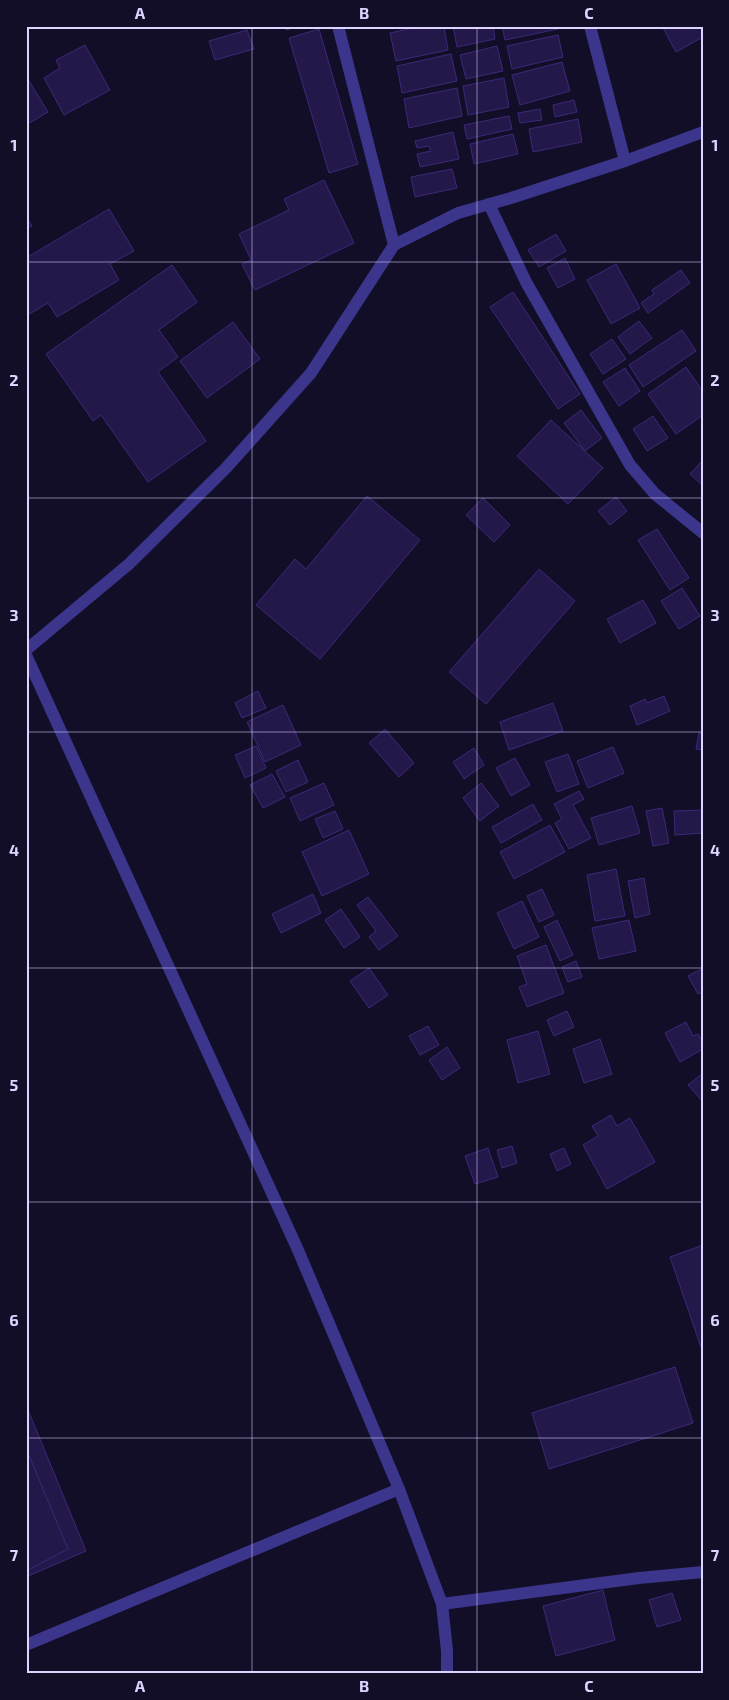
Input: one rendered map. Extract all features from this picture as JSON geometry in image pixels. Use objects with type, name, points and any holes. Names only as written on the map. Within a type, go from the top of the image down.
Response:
[{"type":"street","points":[[338,26],[394,245]]},
{"type":"street","points":[[590,26],[625,161]]},
{"type":"street","points":[[26,650],[130,564],[226,468],[311,373],[394,245],[458,213],[625,161],[703,132]]},
{"type":"street","points":[[489,204],[526,282],[630,465],[655,494],[703,533]]},
{"type":"street","points":[[26,654],[298,1250],[399,1489],[442,1604],[447,1651],[447,1674]]},
{"type":"street","points":[[26,1645],[399,1489]]},
{"type":"street","points":[[442,1604],[639,1578],[703,1572]]},
{"type":"building","points":[[285,26],[300,26],[286,30]]},
{"type":"building","points":[[421,26],[444,26],[448,50],[396,61],[390,33]]},
{"type":"building","points":[[453,26],[493,26],[495,39],[457,47]]},
{"type":"building","points":[[502,26],[557,26],[558,29],[505,40]]},
{"type":"building","points":[[662,26],[703,26],[703,37],[676,52]]},
{"type":"building","points":[[319,29],[358,164],[329,173],[289,38]]},
{"type":"building","points":[[247,30],[254,49],[215,60],[209,41]]},
{"type":"building","points":[[558,35],[563,57],[512,69],[507,46]]},
{"type":"building","points":[[85,45],[110,90],[64,115],[44,78],[60,68],[56,60]]},
{"type":"building","points":[[497,46],[503,71],[466,79],[460,55]]},
{"type":"building","points":[[451,54],[457,81],[402,93],[397,66]]},
{"type":"building","points":[[562,62],[570,91],[520,105],[512,75]]},
{"type":"building","points":[[26,76],[48,112],[26,125]]},
{"type":"building","points":[[504,78],[509,107],[468,115],[463,86]]},
{"type":"building","points":[[457,88],[462,116],[409,128],[404,99]]},
{"type":"building","points":[[574,100],[577,112],[555,117],[553,105]]},
{"type":"building","points":[[540,109],[542,120],[520,123],[518,113]]},
{"type":"building","points":[[509,116],[512,129],[467,139],[464,125]]},
{"type":"building","points":[[578,119],[582,142],[533,152],[529,129]]},
{"type":"building","points":[[453,132],[459,159],[420,167],[417,154],[431,151],[429,146],[417,148],[415,141]]},
{"type":"building","points":[[513,134],[518,154],[474,164],[470,144]]},
{"type":"building","points":[[452,169],[457,188],[415,197],[411,177]]},
{"type":"building","points":[[324,180],[354,243],[255,290],[242,264],[251,260],[239,234],[289,210],[284,199]]},
{"type":"building","points":[[109,209],[134,251],[110,264],[119,280],[57,317],[48,303],[26,316],[26,258]]},
{"type":"building","points":[[26,216],[32,226],[26,229]]},
{"type":"building","points":[[556,234],[566,251],[539,267],[528,250]]},
{"type":"building","points":[[565,258],[575,279],[558,288],[547,268]]},
{"type":"building","points":[[616,264],[640,308],[611,324],[587,280]]},
{"type":"building","points":[[172,265],[197,302],[159,330],[178,357],[158,372],[206,441],[148,482],[101,415],[93,421],[46,354]]},
{"type":"building","points":[[681,270],[690,283],[648,313],[641,303],[654,294],[652,290]]},
{"type":"building","points":[[513,292],[580,394],[558,409],[490,307]]},
{"type":"building","points":[[639,321],[652,338],[630,354],[618,337]]},
{"type":"building","points":[[233,322],[260,359],[207,398],[180,361]]},
{"type":"building","points":[[682,330],[696,351],[643,387],[629,365]]},
{"type":"building","points":[[612,339],[626,359],[603,374],[590,354]]},
{"type":"building","points":[[686,367],[703,392],[703,415],[676,434],[648,394]]},
{"type":"building","points":[[625,368],[640,391],[619,406],[603,382]]},
{"type":"building","points":[[581,410],[602,438],[585,451],[564,423]]},
{"type":"building","points":[[653,416],[668,438],[647,451],[633,429]]},
{"type":"building","points":[[551,420],[603,468],[568,504],[517,456]]},
{"type":"building","points":[[703,460],[703,486],[690,474]]},
{"type":"building","points":[[367,496],[420,540],[320,659],[256,605],[295,559],[306,569]]},
{"type":"building","points":[[616,497],[627,511],[610,525],[598,511]]},
{"type":"building","points":[[483,498],[510,525],[494,542],[466,515]]},
{"type":"building","points":[[657,529],[689,578],[670,590],[638,540]]},
{"type":"building","points":[[539,569],[575,601],[486,704],[449,672]]},
{"type":"building","points":[[682,588],[700,616],[679,629],[661,601]]},
{"type":"building","points":[[643,600],[656,623],[620,643],[607,619]]},
{"type":"building","points":[[258,691],[266,708],[242,718],[235,703]]},
{"type":"building","points":[[664,696],[670,711],[637,725],[630,706],[645,699],[647,703]]},
{"type":"building","points":[[553,703],[563,731],[509,750],[500,722]]},
{"type":"building","points":[[283,705],[301,745],[265,762],[247,722]]},
{"type":"building","points":[[385,729],[414,763],[399,777],[369,743]]},
{"type":"building","points":[[699,733],[703,734],[703,750],[696,749]]},
{"type":"building","points":[[256,746],[266,768],[245,778],[235,755]]},
{"type":"building","points":[[613,747],[624,773],[588,788],[577,761]]},
{"type":"building","points":[[474,748],[484,765],[464,779],[453,762]]},
{"type":"building","points":[[568,754],[579,784],[557,792],[545,762]]},
{"type":"building","points":[[515,758],[530,785],[511,796],[496,768]]},
{"type":"building","points":[[298,760],[308,782],[286,792],[276,771]]},
{"type":"building","points":[[272,774],[285,797],[263,808],[250,785]]},
{"type":"building","points":[[324,783],[334,805],[300,821],[290,798]]},
{"type":"building","points":[[481,783],[499,806],[480,821],[463,798]]},
{"type":"building","points":[[579,791],[584,799],[573,805],[591,838],[569,849],[555,823],[562,819],[554,804]]},
{"type":"building","points":[[533,804],[542,820],[501,843],[492,827]]},
{"type":"building","points":[[632,806],[640,833],[599,845],[591,818]]},
{"type":"building","points":[[662,808],[669,843],[653,846],[646,811]]},
{"type":"building","points":[[703,810],[703,833],[675,835],[674,811]]},
{"type":"building","points":[[335,811],[343,829],[323,838],[315,819]]},
{"type":"building","points":[[550,825],[565,852],[514,879],[500,852]]},
{"type":"building","points":[[349,830],[369,874],[322,896],[302,852]]},
{"type":"building","points":[[616,869],[625,916],[595,921],[587,875]]},
{"type":"building","points":[[644,878],[650,914],[635,918],[628,881]]},
{"type":"building","points":[[542,889],[554,915],[539,922],[527,896]]},
{"type":"building","points":[[313,894],[321,913],[281,933],[272,914]]},
{"type":"building","points":[[368,897],[398,936],[379,950],[369,937],[376,931],[357,905]]},
{"type":"building","points":[[522,901],[539,937],[514,949],[497,913]]},
{"type":"building","points":[[341,909],[360,937],[344,948],[325,920]]},
{"type":"building","points":[[557,920],[573,955],[560,961],[544,927]]},
{"type":"building","points":[[629,920],[636,951],[599,959],[592,928]]},
{"type":"building","points":[[546,945],[564,993],[527,1007],[519,987],[527,984],[517,956]]},
{"type":"building","points":[[576,961],[582,977],[568,982],[562,967]]},
{"type":"building","points":[[369,968],[388,995],[369,1008],[350,981]]},
{"type":"building","points":[[703,968],[703,992],[698,994],[688,976]]},
{"type":"building","points":[[567,1011],[574,1027],[554,1036],[547,1020]]},
{"type":"building","points":[[686,1022],[693,1036],[698,1034],[703,1043],[703,1049],[680,1062],[665,1033]]},
{"type":"building","points":[[428,1026],[439,1045],[420,1055],[409,1036]]},
{"type":"building","points":[[538,1031],[550,1074],[518,1083],[507,1040]]},
{"type":"building","points":[[600,1039],[612,1074],[584,1083],[573,1049]]},
{"type":"building","points":[[447,1047],[460,1068],[442,1080],[429,1060]]},
{"type":"building","points":[[703,1073],[703,1102],[688,1085]]},
{"type":"building","points":[[611,1115],[617,1126],[630,1118],[655,1162],[607,1189],[583,1145],[598,1136],[592,1126]]},
{"type":"building","points":[[512,1146],[517,1163],[502,1168],[497,1150]]},
{"type":"building","points":[[488,1148],[498,1177],[475,1184],[465,1156]]},
{"type":"building","points":[[564,1148],[571,1164],[557,1171],[550,1154]]},
{"type":"building","points":[[703,1245],[703,1353],[670,1257]]},
{"type":"building","points":[[675,1367],[693,1423],[549,1469],[532,1413]]},
{"type":"building","points":[[26,1405],[86,1551],[26,1577]]},
{"type":"building","points":[[26,1448],[68,1549],[26,1571]]},
{"type":"building","points":[[603,1590],[615,1640],[556,1656],[543,1606]]},
{"type":"building","points":[[672,1593],[681,1620],[657,1627],[649,1600]]}]
